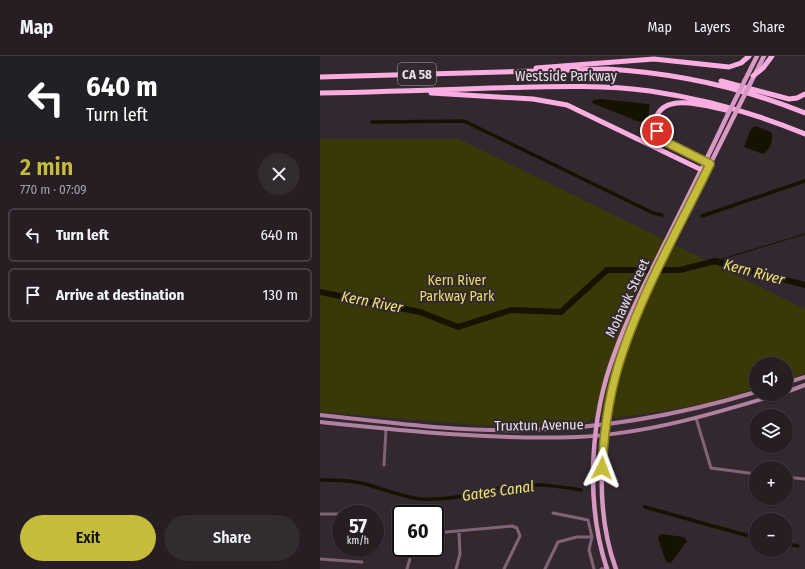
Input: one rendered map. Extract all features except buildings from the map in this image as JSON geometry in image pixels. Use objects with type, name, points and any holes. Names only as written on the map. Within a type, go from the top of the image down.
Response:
[{"type":"highway","points":[[514,71],[572,64],[644,59],[669,59],[729,67],[738,64],[749,56]]},
{"type":"highway","points":[[753,76],[763,68],[772,56]]},
{"type":"highway","name":"Westside Parkway","points":[[320,77],[514,71],[607,70],[665,74],[737,89],[804,112]]},
{"type":"highway","points":[[665,74],[713,80],[786,98],[795,98],[805,94]]},
{"type":"highway","name":"Westside Parkway","points":[[320,93],[570,86],[631,89],[708,102],[778,123],[805,134]]},
{"type":"highway","points":[[394,91],[527,98],[560,104],[594,117],[704,171]]},
{"type":"highway","points":[[708,163],[660,138],[656,129],[656,121],[659,113],[665,106],[675,103],[698,104],[778,123]]},
{"type":"main road","name":"Mohawk Street","points":[[708,163],[728,114],[757,56]]},
{"type":"main road","name":"Mohawk Street","points":[[616,569],[608,540],[602,501],[603,454],[606,425],[622,353],[638,311],[704,171],[764,56]]},
{"type":"main road","name":"Mohawk Street","points":[[608,569],[597,530],[593,484],[597,426],[608,374],[614,353],[664,244],[704,171]]},
{"type":"main road","points":[[793,380],[805,376]]},
{"type":"main road","points":[[793,389],[805,385]]},
{"type":"main road","name":"Truxtun Avenue","points":[[320,416],[496,430],[549,430],[606,425],[677,413],[749,394]]},
{"type":"main road","name":"Truxtun Avenue","points":[[320,422],[496,437],[596,435],[640,429],[696,418],[755,401]]},
{"type":"main road","points":[[386,428],[404,423]]},
{"type":"main road","points":[[593,484],[597,497],[602,501]]},
{"type":"street","points":[[696,418],[711,468],[749,473]]},
{"type":"street","points":[[384,465],[386,428]]},
{"type":"street","points":[[793,478],[805,479]]},
{"type":"street","points":[[554,513],[588,520],[592,537],[590,550],[594,569]]},
{"type":"street","points":[[320,514],[332,514]]},
{"type":"street","points":[[444,532],[512,526],[519,530],[520,536],[504,569]]},
{"type":"street","points":[[456,569],[460,554],[459,531]]},
{"type":"street","points":[[545,569],[558,542],[577,537],[592,537]]},
{"type":"street","points":[[407,569],[410,557]]},
{"type":"street","points":[[320,559],[362,562]]},
{"type":"street","points":[[600,569],[608,569]]},
{"type":"green space","name":"Kern River Parkway Park","points":[[320,139],[459,139],[805,309],[805,374],[793,378],[793,357],[749,357],[749,391],[696,406],[616,418],[612,414],[591,419],[587,423],[570,425],[491,426],[320,412]]},
{"type":"shaded area","points":[[600,99],[648,104],[650,105],[648,117],[641,122],[637,121],[592,103],[593,100]]},
{"type":"shaded area","points":[[755,126],[771,132],[771,144],[768,150],[763,154],[744,147],[751,129]]},
{"type":"shaded area","points":[[661,534],[684,537],[687,541],[671,563],[666,562],[658,538]]},
{"type":"waterway","points":[[372,122],[464,121],[653,213],[662,215]]},
{"type":"waterway","points":[[702,216],[805,181]]},
{"type":"waterway","points":[[715,261],[805,234]]},
{"type":"waterway","name":"Kern River","points":[[320,292],[420,312],[458,327],[511,310],[561,312],[607,270],[680,270],[715,261],[805,285]]},
{"type":"waterway","name":"Gates Canal","points":[[320,480],[343,480],[360,483],[400,495],[421,499],[444,499],[521,485],[547,485],[581,490]]},
{"type":"waterway","name":"Gates Canal","points":[[645,507],[749,536]]},
{"type":"waterway","name":"Gates Canal","points":[[793,545],[798,546]]},
{"type":"route","points":[[602,468],[606,425],[622,353],[630,330],[670,244],[710,164],[666,142],[660,138],[657,131]]}]
